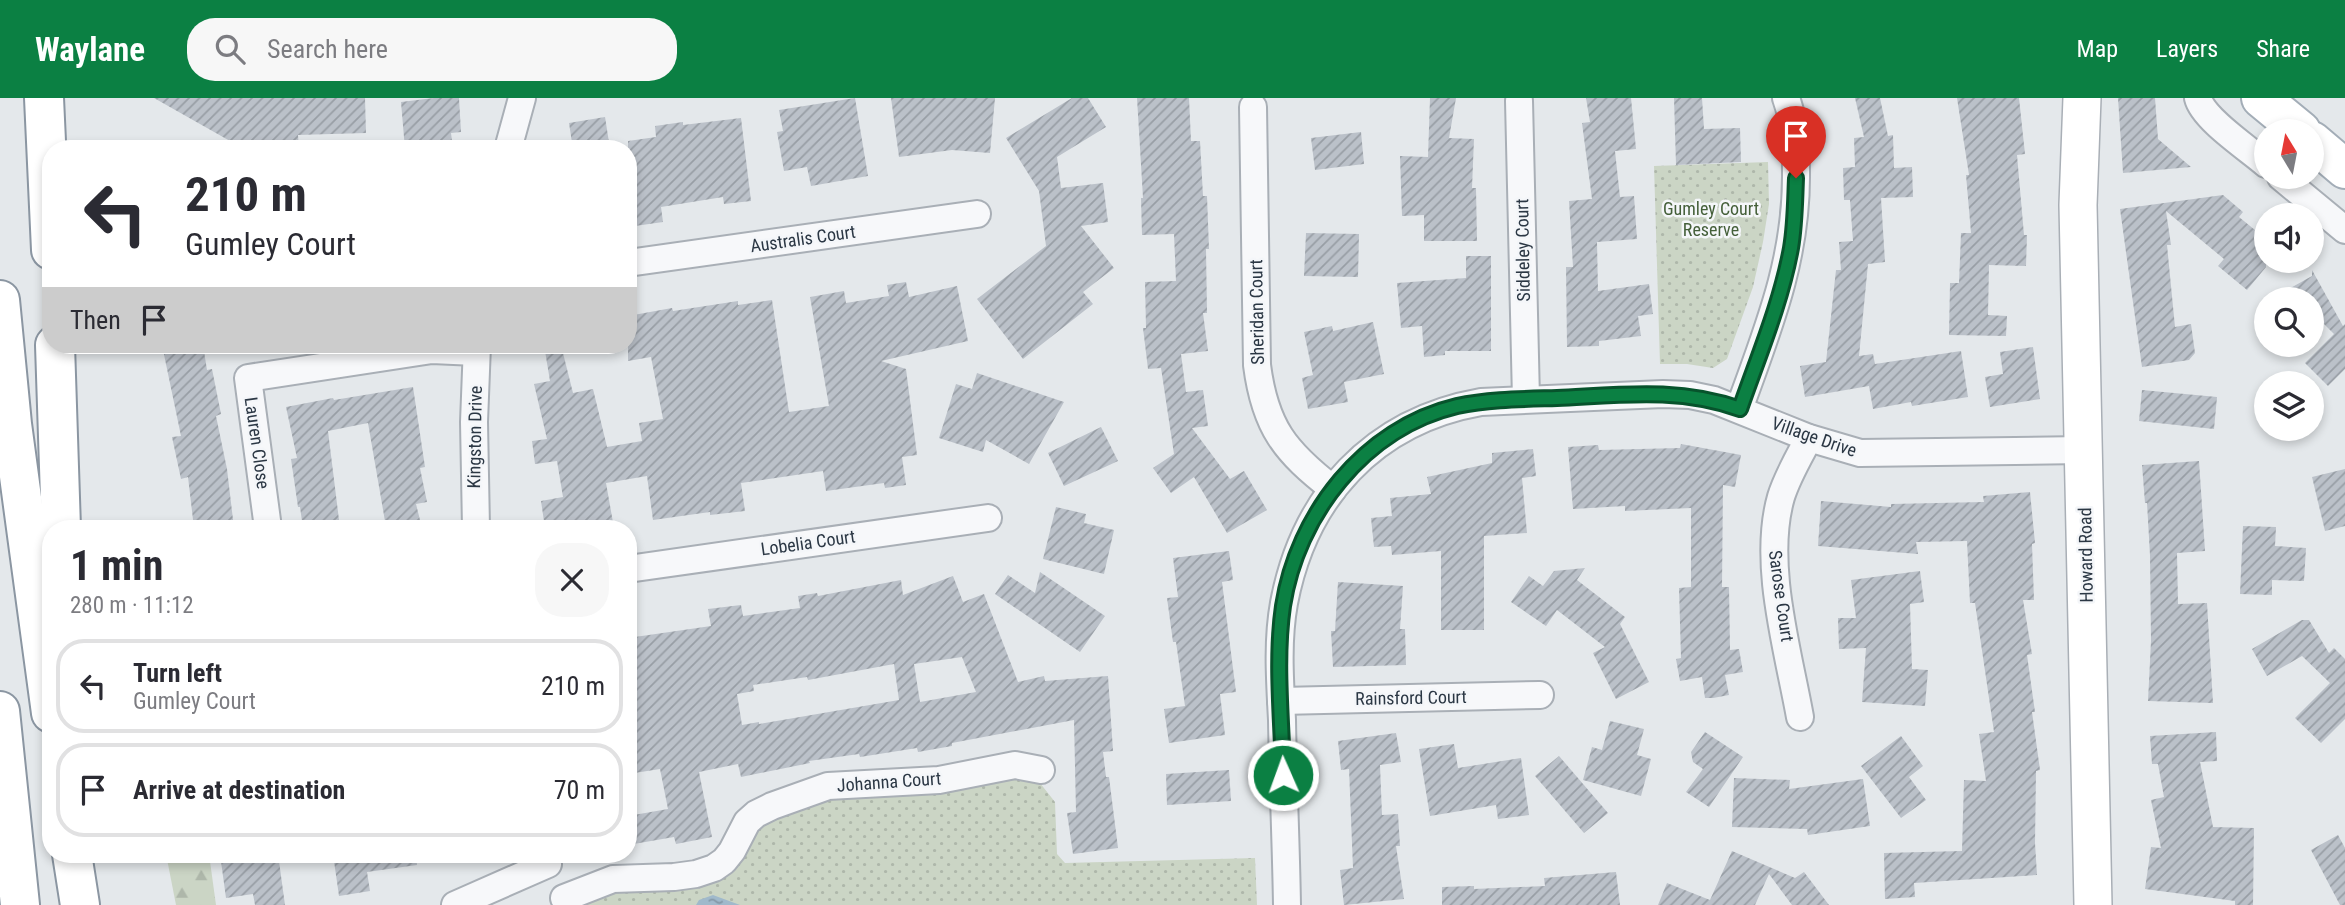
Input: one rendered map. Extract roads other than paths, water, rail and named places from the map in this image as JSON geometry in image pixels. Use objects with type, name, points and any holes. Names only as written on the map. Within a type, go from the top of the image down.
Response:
[{"type":"main road","points":[[44,98],[46,140]]},
{"type":"main road","name":"Howard Road","points":[[2064,98],[2078,205]]},
{"type":"main road","name":"Howard Road","points":[[2082,98],[2078,205],[2093,905]]},
{"type":"main road","points":[[2261,98],[2286,119]]},
{"type":"main road","points":[[2324,151],[2345,169]]},
{"type":"main road","points":[[0,300],[12,424],[42,646]]},
{"type":"main road","points":[[55,354],[61,520]]},
{"type":"main road","points":[[0,712],[20,905]]},
{"type":"main road","points":[[73,863],[80,905]]},
{"type":"main road","points":[[0,875],[7,905]]},
{"type":"street","points":[[510,140],[522,98]]},
{"type":"street","points":[[1740,409],[1777,302],[1795,219],[1796,144],[1786,98]]},
{"type":"street","points":[[2198,98],[2207,114],[2254,154]]},
{"type":"street","name":"Siddeley Court","points":[[1519,101],[1526,399]]},
{"type":"street","name":"Sheridan Court","points":[[1253,107],[1257,365],[1260,388],[1267,411],[1281,439],[1304,466],[1334,489]]},
{"type":"street","points":[[2295,189],[2345,230]]},
{"type":"street","name":"Australis Court","points":[[637,262],[977,214]]},
{"type":"street","name":"Lauren Close","points":[[267,520],[248,378],[406,354]]},
{"type":"street","name":"Kingston Drive","points":[[476,520],[474,422],[477,354]]},
{"type":"street","name":"Village Drive","points":[[1287,905],[1280,640],[1283,605],[1294,561],[1308,527],[1334,489],[1363,456],[1390,436],[1426,416],[1455,407],[1526,399],[1662,394],[1690,395],[1714,400],[1837,448],[1879,455],[2084,450]]},
{"type":"street","name":"Sarose Court","points":[[1800,717],[1773,553],[1776,516],[1782,494],[1809,438]]},
{"type":"street","name":"Lobelia Court","points":[[637,568],[988,518]]},
{"type":"street","name":"Rainsford Court","points":[[1281,701],[1540,695]]},
{"type":"street","name":"Johanna Court","points":[[565,902],[613,879],[674,877],[713,868],[724,861],[733,850],[747,822],[757,814],[783,801],[828,786],[939,780],[1015,765],[1041,770]]},
{"type":"street","points":[[455,905],[538,863]]},
{"type":"street","points":[[548,863],[565,902]]},
{"type":"water","points":[[713,895],[740,905],[696,905],[699,900]]},
{"type":"park label","name":"Gumley Court Reserve","points":[[1711,219]]}]
